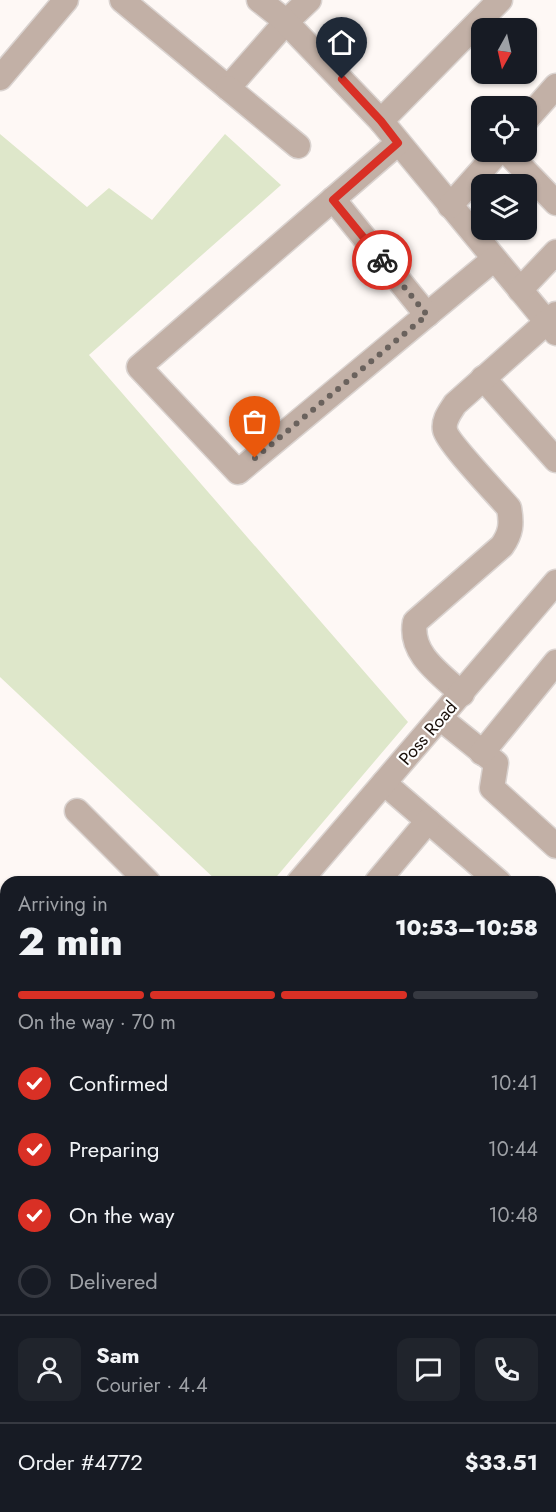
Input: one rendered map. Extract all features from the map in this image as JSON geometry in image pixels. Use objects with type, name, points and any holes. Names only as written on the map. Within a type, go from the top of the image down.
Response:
[{"type":"street","points":[[0,78],[66,0]]},
{"type":"street","points":[[122,0],[298,146]]},
{"type":"street","points":[[259,0],[286,22],[381,121],[520,290],[553,323],[483,378],[455,404],[446,417],[445,431],[509,508],[512,521],[510,535],[502,546],[415,622],[413,633],[419,651],[462,694]]},
{"type":"street","points":[[228,88],[286,22],[309,0]]},
{"type":"street","points":[[381,121],[500,0]]},
{"type":"street","points":[[537,108],[556,86]]},
{"type":"street","points":[[398,143],[139,367],[238,472],[494,259]]},
{"type":"street","points":[[450,206],[489,162]]},
{"type":"street","points":[[517,162],[556,203]]},
{"type":"street","points":[[333,200],[427,315]]},
{"type":"street","points":[[520,290],[556,252]]},
{"type":"street","points":[[483,378],[556,460]]},
{"type":"street","name":"Poss Road","points":[[304,876],[554,588]]},
{"type":"street","points":[[482,753],[556,662]]},
{"type":"street","points":[[440,718],[496,763],[492,788],[556,846]]},
{"type":"street","points":[[384,783],[492,876]]},
{"type":"street","points":[[77,811],[142,876]]},
{"type":"street","points":[[382,876],[428,821]]},
{"type":"green space","points":[[0,134],[87,207],[109,188],[152,220],[225,134],[281,185],[89,355],[408,722],[277,876],[212,876],[0,677]]},
{"type":"way so far","points":[[255,458],[427,315],[382,260]]},
{"type":"route","points":[[342,79],[398,143],[333,200],[382,260]]}]
